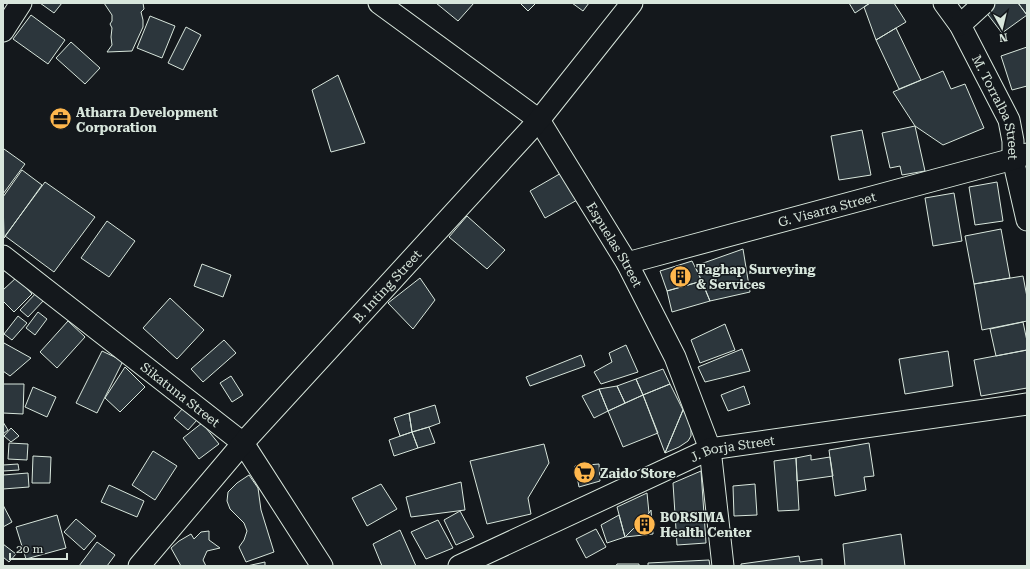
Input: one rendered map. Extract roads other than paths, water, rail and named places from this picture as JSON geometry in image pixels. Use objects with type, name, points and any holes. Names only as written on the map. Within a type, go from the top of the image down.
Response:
[{"type":"street","points":[[3,31],[21,3]]},
{"type":"street","name":"Espuelas Street","points":[[378,3],[539,120],[627,263],[675,357],[710,449],[724,566]]},
{"type":"street","name":"B. Inting Street","points":[[139,566],[243,443],[539,120],[632,3]]},
{"type":"street","name":"M. Torralba Street","points":[[944,3],[960,25],[1009,120],[1013,141],[1020,156],[1027,220]]},
{"type":"street","points":[[960,25],[984,3]]},
{"type":"street","name":"G. Visarra Street","points":[[627,263],[1020,156]]},
{"type":"street","name":"Sikatuna Street","points":[[3,256],[243,443],[322,566]]},
{"type":"street","name":"J. Borja Street","points":[[459,566],[710,449],[1027,404]]},
{"type":"place","name":"Atharra Development Corporation","points":[[60,119]]},
{"type":"place","name":"Taghap Surveying & Services","points":[[681,276]]},
{"type":"place","name":"Zaido Store","points":[[584,473]]},
{"type":"place","name":"BORSIMA Health Center","points":[[645,524]]}]
